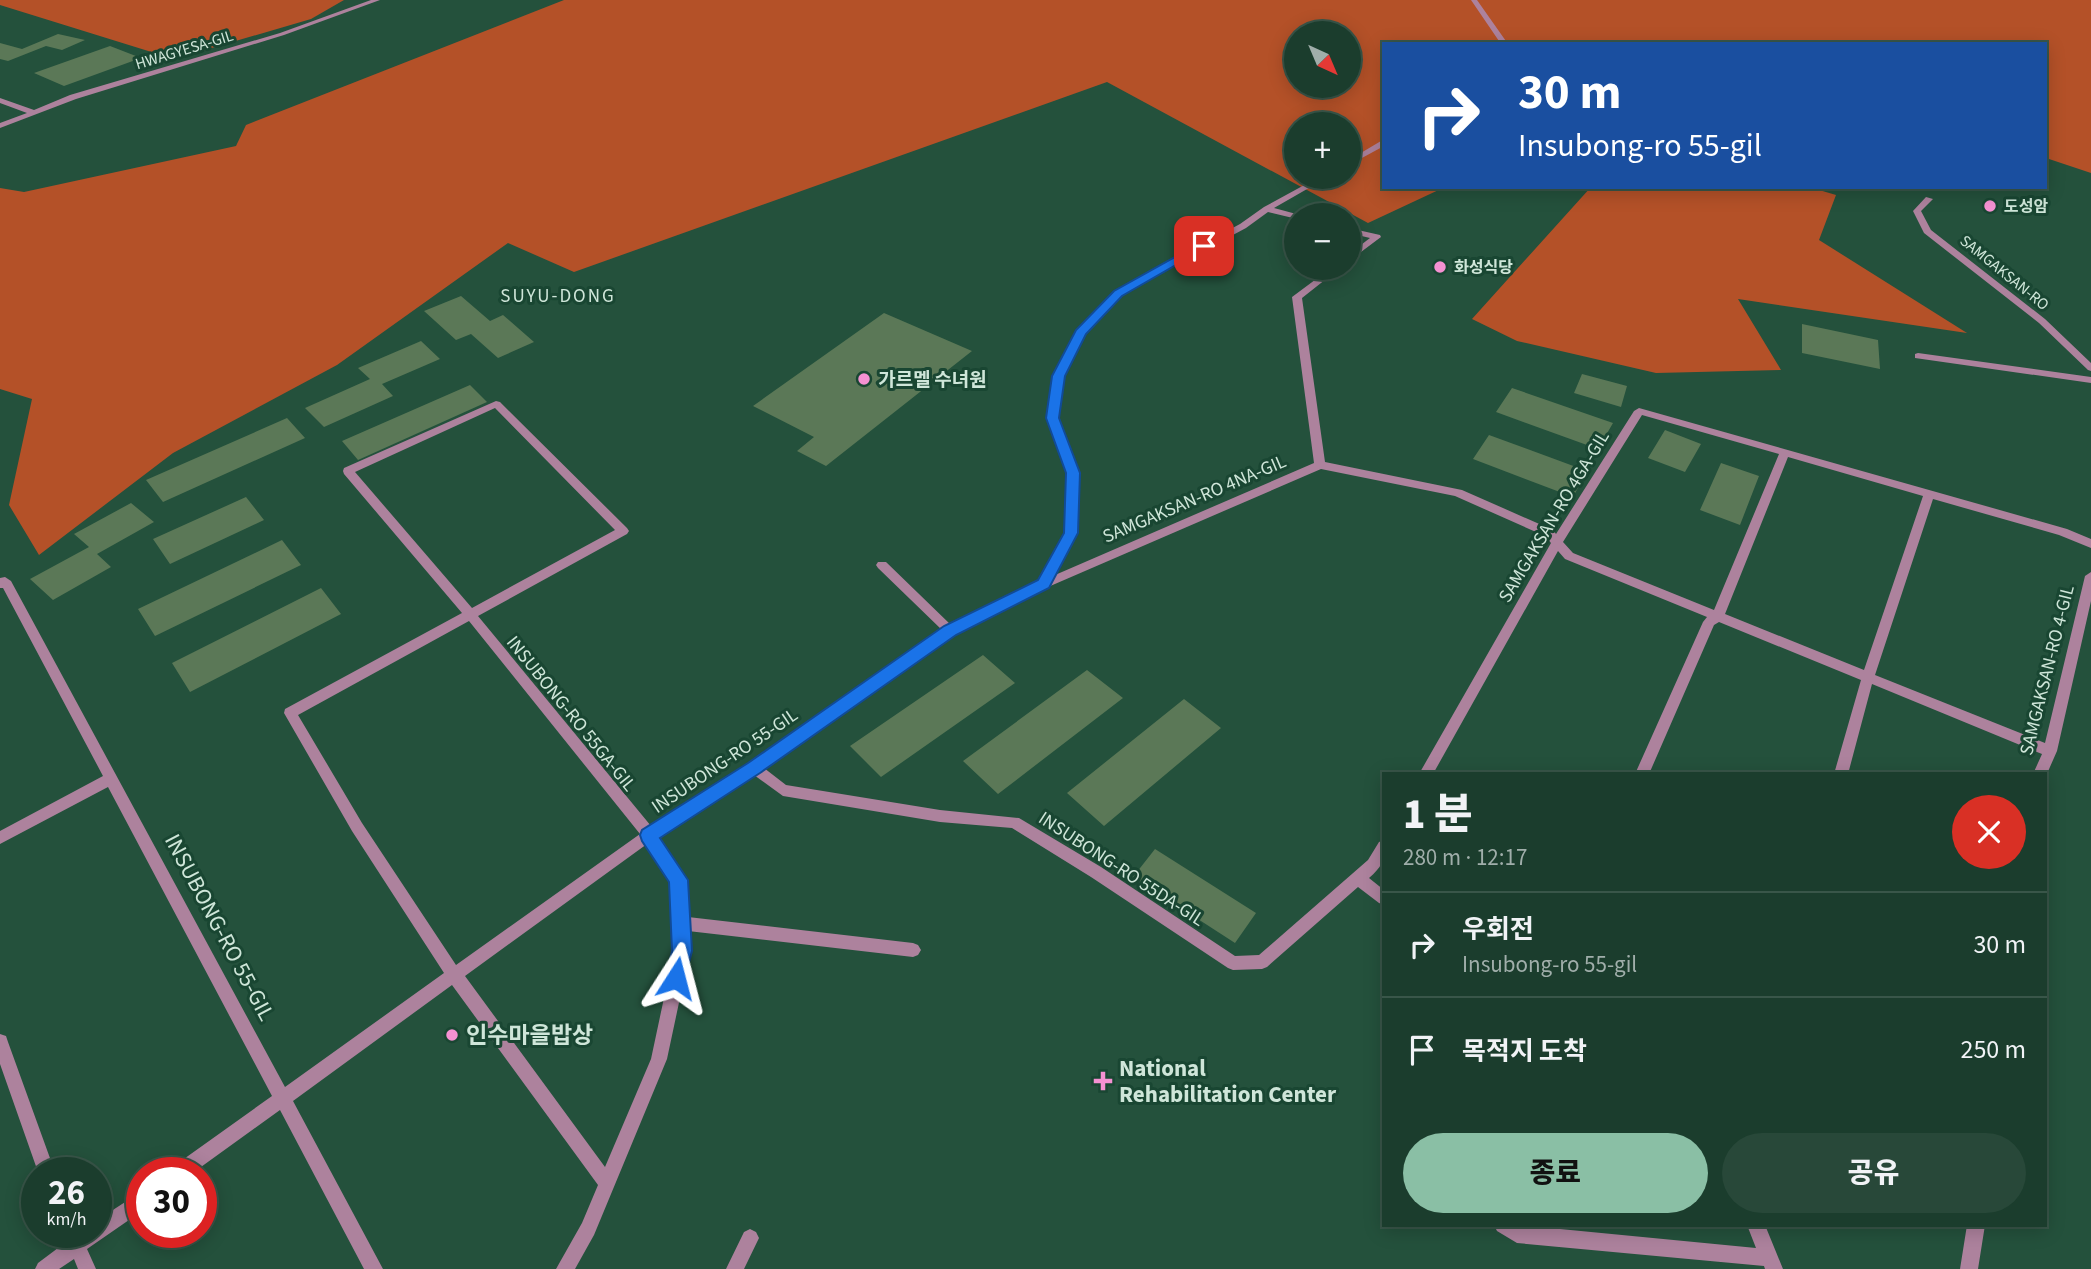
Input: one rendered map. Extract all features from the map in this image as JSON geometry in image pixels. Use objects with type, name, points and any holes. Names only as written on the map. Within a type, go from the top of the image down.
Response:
[{"type":"street","name":"HWAGYESA-GIL","points":[[0,126],[73,97],[282,34],[377,0]]},
{"type":"street","points":[[1474,0],[1504,42]]},
{"type":"street","points":[[0,100],[32,112]]},
{"type":"street","points":[[1361,156],[1382,144]]},
{"type":"street","points":[[1044,584],[1071,533],[1073,473],[1053,418],[1059,376],[1080,332],[1118,293],[1243,226],[1303,189]]},
{"type":"street","name":"SAMGAKSAN-RO","points":[[1929,199],[1917,211],[1927,230],[2042,321],[2091,368]]},
{"type":"street","points":[[1267,209],[1284,214]]},
{"type":"street","points":[[1361,233],[1377,237],[1361,249]]},
{"type":"street","points":[[1320,280],[1297,297],[1320,465],[1458,493],[1549,533],[1569,556],[2050,751]]},
{"type":"street","points":[[1918,356],[2091,380]]},
{"type":"street","name":"INSUBONG-RO 55GA-GIL","points":[[455,976],[357,827],[289,713],[468,614],[623,531],[496,404],[348,471],[468,614],[649,835],[678,880],[682,951],[659,1059],[588,1229],[565,1269]]},
{"type":"street","name":"SAMGAKSAN-RO 4GA-GIL","points":[[1427,772],[1557,542],[1639,411],[2063,532],[2091,544]]},
{"type":"street","points":[[1643,772],[1709,622],[1718,616],[1785,452]]},
{"type":"street","name":"SAMGAKSAN-RO 4NA-GIL","points":[[1044,584],[1320,465]]},
{"type":"street","points":[[1842,772],[1863,693],[1929,494]]},
{"type":"street","points":[[882,565],[950,631]]},
{"type":"street","name":"SAMGAKSAN-RO 4-GIL","points":[[2041,772],[2050,751],[2088,604],[2091,576]]},
{"type":"street","name":"INSUBONG-RO 55-GIL","points":[[3,583],[112,778],[374,1269]]},
{"type":"street","name":"INSUBONG-RO 55-GIL","points":[[201,1157],[649,835],[754,768],[950,631],[1044,584]]},
{"type":"street","name":"INSUBONG-RO 55DA-GIL","points":[[754,768],[783,790],[940,816],[1014,822],[1096,872],[1233,964],[1262,962],[1357,878]]},
{"type":"street","points":[[0,838],[112,778]]},
{"type":"street","points":[[1382,849],[1373,865],[1357,878],[1382,897]]},
{"type":"street","points":[[681,923],[913,950]]},
{"type":"street","points":[[455,976],[607,1183]]},
{"type":"street","points":[[0,1042],[42,1157]]},
{"type":"street","points":[[1506,1227],[1517,1234],[1772,1263],[1757,1227]]},
{"type":"street","points":[[1969,1269],[1976,1227]]},
{"type":"street","points":[[735,1269],[751,1238]]},
{"type":"street","points":[[44,1269],[65,1248]]},
{"type":"street","points":[[78,1248],[87,1269]]},
{"type":"shaded area","points":[[0,0],[344,0],[311,19],[174,59],[0,5]]},
{"type":"shaded area","points":[[564,0],[2091,0],[2091,173],[2047,158],[2047,42],[1382,42],[1382,189],[1441,189],[1368,223],[1361,219],[1361,203],[1331,203],[1305,189],[1361,189],[1361,112],[1284,112],[1284,178],[1107,82],[574,272],[508,243],[337,365],[173,453],[39,555],[9,505],[32,399],[0,389],[0,188],[24,192],[236,146],[246,125]]},
{"type":"shaded area","points":[[1589,189],[1816,189],[1836,195],[1819,240],[1967,333],[1738,299],[1781,370],[1656,373],[1517,341],[1472,319]]},
{"type":"building","points":[[58,34],[85,40],[62,50],[46,46],[8,61],[0,59],[0,43],[22,49]]},
{"type":"building","points":[[110,46],[141,58],[64,86],[34,73]]},
{"type":"building","points":[[461,296],[490,321],[503,315],[534,342],[498,358],[471,334],[456,340],[424,311]]},
{"type":"building","name":"가르멜 수녀원","points":[[884,313],[972,351],[826,466],[797,451],[814,437],[753,406]]},
{"type":"building","points":[[1802,324],[1878,340],[1880,369],[1802,353]]},
{"type":"building","points":[[421,341],[440,359],[382,384],[393,396],[324,427],[305,408],[370,379],[358,368]]},
{"type":"building","points":[[1582,374],[1627,386],[1621,407],[1574,393]]},
{"type":"building","points":[[470,385],[487,402],[358,460],[342,441]]},
{"type":"building","points":[[1512,388],[1613,423],[1598,449],[1496,412]]},
{"type":"building","points":[[287,418],[305,438],[163,502],[146,480]]},
{"type":"building","points":[[1665,430],[1701,444],[1685,472],[1648,458]]},
{"type":"building","points":[[1489,435],[1587,471],[1573,497],[1473,459]]},
{"type":"building","points":[[1721,463],[1759,476],[1740,525],[1700,510]]},
{"type":"building","points":[[246,497],[264,520],[170,564],[153,539]]},
{"type":"building","points":[[131,503],[154,522],[97,554],[111,567],[53,600],[30,579],[89,547],[74,534]]},
{"type":"building","points":[[282,540],[301,565],[155,636],[138,609]]},
{"type":"building","points":[[321,588],[341,614],[190,692],[172,663]]},
{"type":"building","points":[[983,655],[1015,683],[881,777],[850,746]]},
{"type":"building","points":[[1087,670],[1123,698],[998,794],[963,761]]},
{"type":"building","points":[[1184,699],[1221,728],[1104,826],[1067,793]]},
{"type":"building","points":[[1155,849],[1256,913],[1235,943],[1133,877]]},
{"type":"place","name":"도성암","points":[[1990,206]]},
{"type":"place","name":"화성식당","points":[[1440,267]]},
{"type":"place","name":"가르멜 수녀원","points":[[864,379]]},
{"type":"place","name":"인수마을밥상","points":[[452,1035]]},
{"type":"place","name":"National Rehabilitation Center","points":[[1103,1081]]},
{"type":"district","name":"SUYU-DONG","points":[[558,295]]},
{"type":"route","points":[[676,978],[682,951],[678,880],[649,835],[754,768],[950,631],[1044,584],[1071,533],[1073,473],[1053,418],[1059,376],[1080,332],[1118,293],[1204,246]]}]
